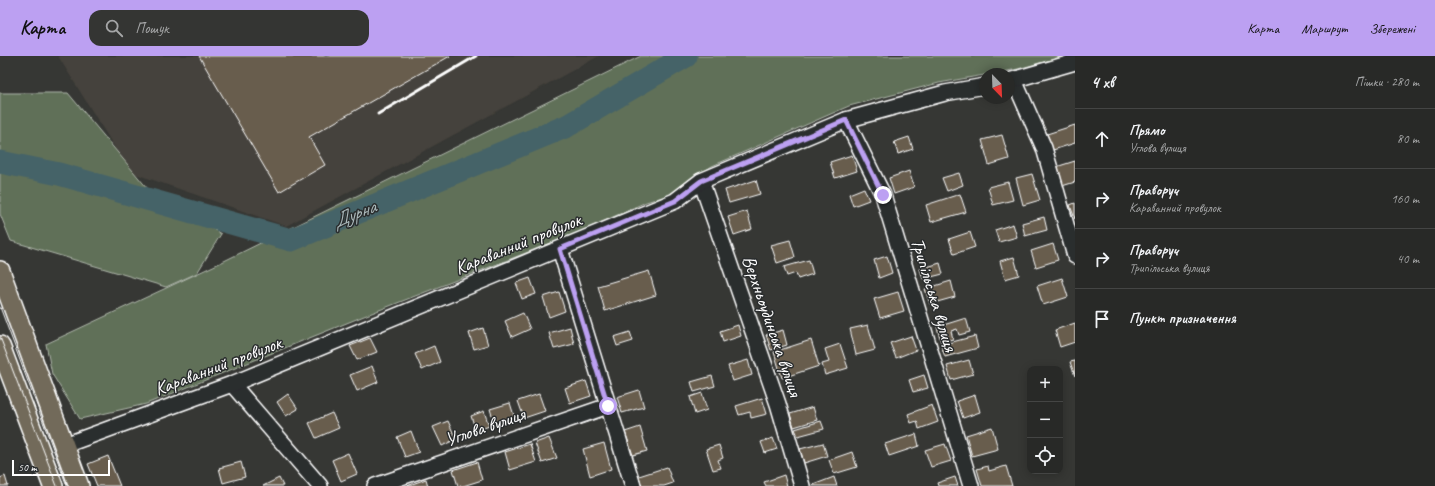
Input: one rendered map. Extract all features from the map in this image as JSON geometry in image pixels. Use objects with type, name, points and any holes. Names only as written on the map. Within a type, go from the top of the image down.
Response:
[{"type":"main road","points":[[0,271],[79,486]]},
{"type":"main road","points":[[0,346],[53,486]]},
{"type":"street","points":[[1015,80],[1075,62]]},
{"type":"street","name":"Караванний провулок","points":[[65,445],[232,384],[560,249],[675,201],[701,181],[846,120],[946,93],[979,87]]},
{"type":"street","points":[[1015,87],[1044,148],[1075,256]]},
{"type":"street","name":"Трипільська вулиця","points":[[846,120],[883,195],[971,486]]},
{"type":"street","name":"Верхньоудинська вулиця","points":[[701,181],[778,404],[802,486]]},
{"type":"street","points":[[560,249],[633,486]]},
{"type":"street","points":[[232,384],[320,486]]},
{"type":"street","name":"Углова вулиця","points":[[374,486],[608,406]]},
{"type":"shaded area","points":[[58,56],[599,56],[286,226],[130,172]]},
{"type":"green space","points":[[641,56],[1064,56],[1015,70],[1015,68],[979,68],[979,76],[939,83],[849,106],[712,166],[669,195],[646,202],[582,231],[364,316],[146,404],[80,419],[52,374],[46,344],[222,262]]},
{"type":"green space","points":[[0,93],[68,93],[148,189],[221,234],[197,273],[166,287],[11,241],[0,214]]},
{"type":"building","points":[[199,56],[450,56],[309,137],[325,165],[279,192]]},
{"type":"building","points":[[1075,125],[1075,143],[1053,150],[1047,134]]},
{"type":"building","points":[[1002,135],[1009,159],[989,165],[982,140]]},
{"type":"building","points":[[909,137],[913,149],[898,154],[894,142]]},
{"type":"building","points":[[852,155],[857,171],[835,178],[830,162]]},
{"type":"building","points":[[1075,161],[1075,182],[1062,186],[1056,167]]},
{"type":"building","points":[[909,171],[914,187],[894,194],[889,178]]},
{"type":"building","points":[[959,173],[963,185],[947,191],[942,178]]},
{"type":"building","points":[[1032,174],[1040,200],[1023,205],[1016,178]]},
{"type":"building","points":[[756,180],[760,194],[729,203],[725,190]]},
{"type":"building","points":[[1008,182],[1013,200],[993,205],[988,187]]},
{"type":"building","points":[[864,188],[869,200],[853,206],[849,194]]},
{"type":"building","points":[[960,194],[966,212],[931,222],[926,205]]},
{"type":"building","points":[[1075,203],[1075,219],[1070,205]]},
{"type":"building","points":[[747,211],[752,229],[734,235],[728,217]]},
{"type":"building","points":[[1044,217],[1047,230],[1025,236],[1022,223]]},
{"type":"building","points":[[1013,224],[1017,237],[999,242],[995,230]]},
{"type":"building","points":[[970,232],[975,247],[954,254],[949,239]]},
{"type":"building","points":[[790,240],[795,257],[777,263],[771,245]]},
{"type":"building","points":[[1053,244],[1058,260],[1036,267],[1031,251]]},
{"type":"building","points":[[887,256],[892,273],[879,278],[874,260]]},
{"type":"building","points":[[1014,257],[1019,275],[1005,279],[1000,261]]},
{"type":"building","points":[[809,260],[813,274],[798,279],[796,273],[787,276],[784,267]]},
{"type":"building","points":[[940,263],[943,274],[923,279],[920,269]]},
{"type":"building","points":[[649,271],[656,295],[605,311],[598,286]]},
{"type":"building","points":[[530,278],[536,294],[522,299],[516,283]]},
{"type":"building","points":[[1062,278],[1068,297],[1043,305],[1037,286]]},
{"type":"building","points":[[951,281],[955,297],[930,304],[925,289]]},
{"type":"building","points":[[559,292],[565,311],[549,317],[543,297]]},
{"type":"building","points":[[898,292],[904,311],[880,318],[874,299]]},
{"type":"building","points":[[523,313],[530,329],[512,337],[505,321]]},
{"type":"building","points":[[966,318],[970,332],[959,335],[957,329],[951,331],[953,339],[941,342],[937,327]]},
{"type":"building","points":[[1075,323],[1075,342],[1060,347],[1055,330]]},
{"type":"building","points":[[738,325],[741,336],[723,342],[720,331]]},
{"type":"building","points":[[868,325],[875,350],[856,355],[850,329]]},
{"type":"building","points":[[570,327],[574,344],[554,349],[549,333]]},
{"type":"building","points":[[483,328],[488,345],[474,349],[469,333]]},
{"type":"building","points":[[783,330],[787,345],[771,350],[766,335]]},
{"type":"building","points":[[630,332],[633,341],[617,346],[614,337]]},
{"type":"building","points":[[911,336],[916,350],[896,358],[890,343]]},
{"type":"building","points":[[975,336],[978,348],[945,357],[941,345]]},
{"type":"building","points":[[370,338],[377,352],[357,360],[350,346]]},
{"type":"building","points":[[811,340],[819,366],[782,378],[774,352]]},
{"type":"building","points":[[840,344],[848,368],[825,375],[822,364],[829,362],[825,349]]},
{"type":"building","points":[[434,346],[440,362],[422,370],[415,354]]},
{"type":"building","points":[[748,360],[752,375],[733,381],[728,366]]},
{"type":"building","points":[[969,360],[973,374],[951,380],[947,366]]},
{"type":"building","points":[[1075,361],[1075,376],[1070,362]]},
{"type":"building","points":[[372,366],[378,382],[357,391],[350,375]]},
{"type":"building","points":[[924,375],[928,388],[913,392],[909,380]]},
{"type":"building","points":[[712,376],[715,386],[694,392],[691,382]]},
{"type":"building","points":[[586,381],[591,396],[570,403],[565,388]]},
{"type":"building","points":[[639,390],[644,407],[622,413],[617,397]]},
{"type":"building","points":[[702,393],[707,410],[695,414],[690,397]]},
{"type":"building","points":[[288,394],[298,409],[286,416],[277,402]]},
{"type":"building","points":[[539,394],[545,411],[524,418],[518,401]]},
{"type":"building","points":[[975,395],[980,412],[963,418],[957,401]]},
{"type":"building","points":[[762,398],[767,414],[751,418],[750,412],[739,415],[736,406]]},
{"type":"building","points":[[510,403],[515,419],[495,425],[490,409]]},
{"type":"building","points":[[932,405],[938,422],[919,429],[917,421],[911,423],[908,414]]},
{"type":"building","points":[[813,407],[817,420],[794,427],[790,414]]},
{"type":"building","points":[[484,411],[489,426],[476,431],[471,416]]},
{"type":"building","points":[[332,413],[339,428],[316,438],[309,423]]},
{"type":"building","points":[[448,421],[456,439],[442,446],[433,427]]},
{"type":"building","points":[[821,421],[824,429],[798,436],[795,429]]},
{"type":"building","points":[[640,427],[647,451],[633,455],[625,432]]},
{"type":"building","points":[[992,427],[998,449],[972,456],[966,435]]},
{"type":"building","points":[[411,431],[419,452],[405,457],[397,437]]},
{"type":"building","points":[[916,434],[919,446],[889,456],[885,444]]},
{"type":"building","points":[[549,438],[557,458],[542,463],[535,443]]},
{"type":"building","points":[[773,438],[777,449],[765,453],[761,442]]},
{"type":"building","points":[[604,443],[611,469],[590,476],[583,449]]},
{"type":"building","points":[[823,443],[827,456],[804,463],[800,449]]},
{"type":"building","points":[[530,444],[536,462],[510,470],[505,452]]},
{"type":"building","points":[[945,444],[951,461],[931,467],[925,450]]},
{"type":"building","points":[[719,445],[723,458],[718,460],[721,468],[713,470],[706,449]]},
{"type":"building","points":[[852,452],[857,467],[834,474],[829,460]]},
{"type":"building","points":[[348,453],[357,474],[341,481],[332,460]]},
{"type":"building","points":[[108,456],[120,486],[97,486],[88,464]]},
{"type":"building","points":[[241,462],[245,477],[223,483],[219,468]]},
{"type":"building","points":[[477,462],[482,480],[463,486],[458,486],[453,470]]},
{"type":"building","points":[[988,466],[989,471],[1006,466],[1012,486],[982,486],[977,469]]},
{"type":"building","points":[[667,467],[673,483],[664,486],[642,486],[639,476]]},
{"type":"building","points":[[784,475],[787,486],[766,486],[764,482]]},
{"type":"building","points":[[5,476],[8,486],[0,486],[0,478]]},
{"type":"building","points":[[834,477],[837,486],[813,486],[813,485]]},
{"type":"building","points":[[955,477],[958,486],[938,486],[937,483]]},
{"type":"building","points":[[279,478],[283,486],[263,486]]},
{"type":"building","points":[[426,479],[428,486],[407,486]]},
{"type":"waterway","name":"Дурна","points":[[0,162],[59,174],[291,240],[567,126],[686,56]]},
{"type":"tram line","points":[[0,307],[67,486]]},
{"type":"tram line","points":[[0,337],[57,486]]},
{"type":"railway","points":[[378,114],[476,56]]},
{"type":"route","points":[[608,406],[560,249],[675,201],[701,181],[846,120],[883,195]]}]
